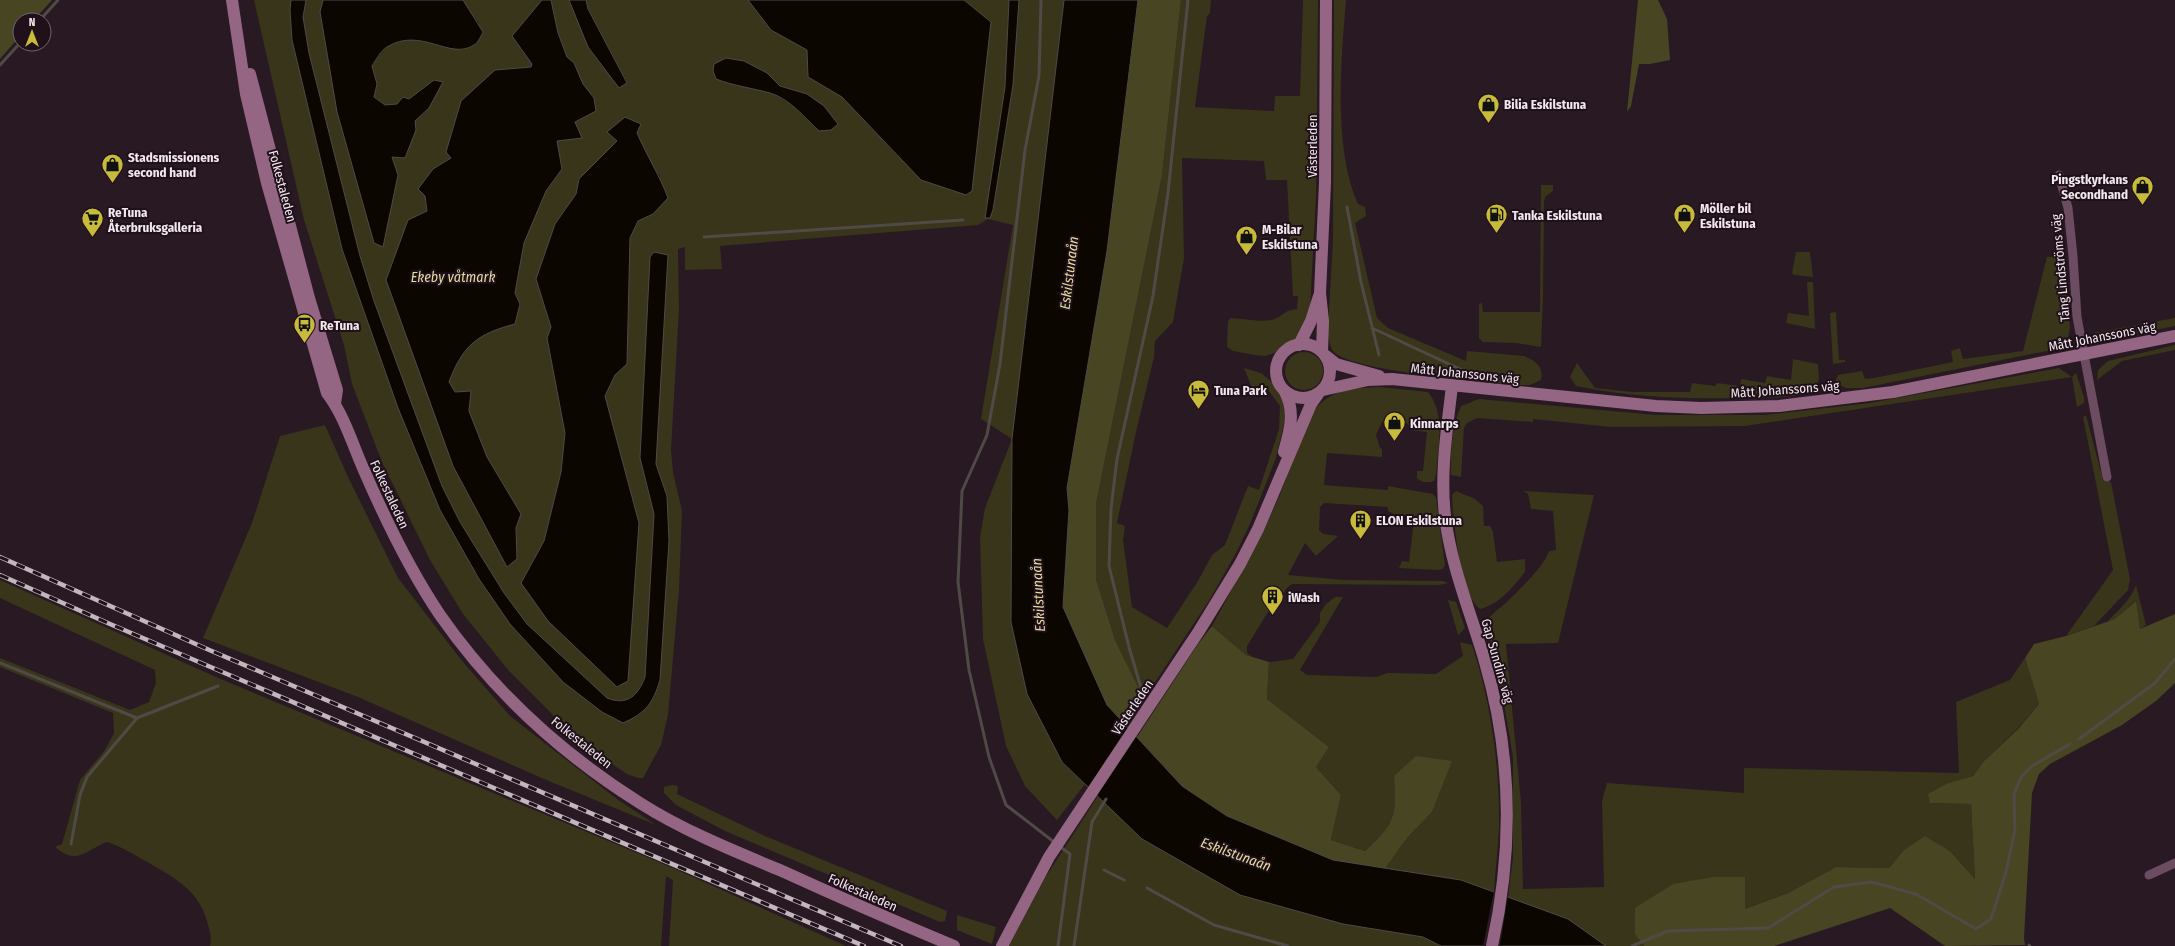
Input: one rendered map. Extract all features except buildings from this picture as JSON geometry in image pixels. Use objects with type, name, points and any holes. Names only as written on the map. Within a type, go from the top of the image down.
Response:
[{"type":"main road","name":"Folkestaleden","points":[[232,0],[240,40],[246,94],[265,150],[267,183],[327,393],[335,403],[408,564],[439,612],[490,678],[513,703],[556,741],[597,774],[634,799],[684,828],[954,946]]},
{"type":"main road","name":"Västerleden","points":[[1324,354],[1320,293],[1325,183],[1326,0]]},
{"type":"main road","name":"Västerleden","points":[[1299,345],[1312,321],[1320,293]]},
{"type":"main road","name":"Mått Johanssons väg","points":[[1324,354],[1336,364],[1392,379],[1452,386],[1681,408],[1779,406],[1886,393],[2175,336]]},
{"type":"main road","points":[[1299,345],[1314,347],[1324,354],[1330,373],[1328,382],[1320,392],[1308,398],[1298,398],[1284,390],[1277,376],[1278,362],[1286,351],[1299,345]]},
{"type":"main road","name":"Mått Johanssons väg","points":[[1320,392],[1368,380],[1392,379]]},
{"type":"main road","name":"Gap Sundins väg","points":[[1452,386],[1444,459],[1445,515],[1454,568],[1485,662],[1499,721],[1507,786],[1507,836],[1504,878],[1492,946]]},
{"type":"main road","name":"Västerleden","points":[[1278,479],[1290,430],[1290,401],[1284,390]]},
{"type":"main road","name":"Västerleden","points":[[1002,946],[1049,857],[1171,674],[1240,564],[1258,529],[1311,404],[1320,392]]},
{"type":"street","name":"Tång Lindströms väg","points":[[2059,175],[2068,208],[2077,317],[2107,477]]},
{"type":"street","points":[[2149,875],[2175,863]]},
{"type":"shaded area","points":[[0,0],[52,0],[41,12],[12,12],[12,45],[0,59]]},
{"type":"shaded area","points":[[254,0],[291,0],[290,10],[292,40],[342,249],[398,408],[440,510],[479,579],[510,624],[563,682],[580,694],[638,716],[654,698],[660,680],[667,496],[656,464],[656,451],[668,255],[643,405],[640,458],[654,514],[645,677],[639,689],[631,698],[621,701],[607,698],[527,624],[504,593],[460,522],[442,486],[374,301],[360,256],[309,53],[303,17],[306,0],[323,0],[320,12],[382,247],[398,175],[392,157],[415,121],[429,108],[434,80],[403,102],[390,105],[384,104],[374,97],[377,84],[372,66],[385,49],[393,43],[402,40],[422,40],[463,50],[479,23],[466,7],[463,0],[542,0],[512,36],[532,64],[531,67],[495,70],[452,158],[433,169],[419,189],[425,196],[453,466],[507,567],[517,559],[516,528],[521,514],[487,457],[469,411],[471,391],[455,392],[449,382],[460,359],[473,343],[491,332],[515,324],[520,304],[515,293],[524,243],[546,191],[562,169],[557,141],[582,138],[574,122],[594,98],[583,84],[574,63],[567,57],[558,33],[551,0],[569,0],[587,42],[598,60],[620,88],[627,82],[588,8],[586,0],[748,0],[771,30],[807,50],[808,77],[842,97],[921,180],[991,22],[964,0],[1009,0],[1005,87],[990,200],[985,215],[988,219],[978,225],[720,246],[722,269],[685,270],[685,247],[678,249],[679,309],[671,450],[673,472],[682,511],[679,590],[668,715],[661,745],[643,778],[638,778],[627,774],[581,743],[509,671],[463,614],[430,560],[382,462],[352,384],[344,345],[304,220]],"holes":[[[726,58],[744,61],[767,73],[780,86],[807,94],[819,131],[794,106],[771,93]],[[637,133],[651,164],[660,176],[653,214],[638,221],[630,238],[627,363],[615,375],[605,396],[639,523],[521,583],[544,541],[561,472],[565,433],[547,338],[551,327],[536,279],[555,224],[576,194],[579,179],[618,141]]]},
{"type":"shaded area","points":[[1019,0],[1064,0],[1012,439],[981,419],[1013,225],[988,219],[993,210],[1013,85]]},
{"type":"shaded area","points":[[1138,0],[1181,0],[1162,176],[1096,504],[1096,579],[1115,640],[1144,699],[1126,725],[1107,705],[1063,607],[1069,510],[1067,488],[1107,251]]},
{"type":"shaded area","points":[[1181,0],[1211,0],[1210,13],[1207,16],[1195,107],[1274,111],[1275,96],[1300,96],[1303,0],[1318,0],[1316,196],[1310,310],[1300,336],[1274,353],[1265,356],[1255,355],[1233,351],[1227,347],[1228,321],[1231,318],[1266,321],[1278,318],[1286,312],[1297,309],[1298,296],[1293,296],[1287,180],[1266,180],[1264,161],[1182,158],[1184,258],[1173,322],[1155,341],[1154,357],[1136,432],[1117,523],[1125,526],[1123,540],[1132,607],[1167,628],[1198,581],[1212,555],[1225,545],[1248,486],[1259,490],[1279,429],[1280,406],[1264,384],[1252,388],[1244,368],[1261,373],[1272,382],[1282,399],[1286,415],[1276,458],[1250,524],[1236,553],[1210,599],[1144,699],[1115,640],[1096,579],[1096,504],[1162,176]]},
{"type":"shaded area","points":[[1334,0],[1346,0],[1341,77],[1342,131],[1350,181],[1358,204],[1365,207],[1366,216],[1355,223],[1377,318],[1388,328],[1466,361],[1467,351],[1524,356],[1538,365],[1542,375],[1541,380],[1530,385],[1513,385],[1418,374],[1363,364],[1344,358],[1333,351],[1329,340],[1328,328],[1333,240]]},
{"type":"shaded area","points":[[1638,0],[1658,0],[1667,19],[1670,60],[1650,64],[1639,64],[1631,106],[1627,112]]},
{"type":"shaded area","points":[[1541,185],[1553,185],[1553,191],[1545,197],[1544,203],[1541,347],[1516,343],[1483,342],[1479,338],[1479,304],[1482,303],[1483,312],[1540,312]]},
{"type":"shaded area","points":[[1796,252],[1810,252],[1813,277],[1794,275],[1792,273]]},
{"type":"shaded area","points":[[2064,256],[2070,328],[2068,338],[2057,349],[1863,388],[1846,388],[1837,384],[1836,380],[1838,375],[1862,371],[1865,379],[1874,378],[1953,362],[1951,351],[1960,348],[1963,359],[2023,351],[2047,257]]},
{"type":"shaded area","points":[[1807,282],[1813,282],[1815,329],[1786,323],[1788,313],[1809,316]]},
{"type":"shaded area","points":[[1836,312],[1839,360],[1845,360],[1845,362],[1833,364],[1830,313]]},
{"type":"shaded area","points":[[2175,318],[2175,326],[2110,339],[2094,335],[2094,333]]},
{"type":"shaded area","points":[[2175,345],[2175,350],[2122,361],[2097,380],[2098,370],[2108,361]]},
{"type":"shaded area","points":[[1300,352],[1308,352],[1318,357],[1322,364],[1322,378],[1318,385],[1308,390],[1300,390],[1290,385],[1288,382],[1285,375],[1285,367],[1290,357],[1293,355]]},
{"type":"shaded area","points":[[1793,359],[1818,364],[1819,379],[1815,389],[1791,396],[1773,397],[1661,397],[1618,393],[1576,386],[1570,377],[1577,363],[1595,388],[1632,392],[1690,392],[1692,383],[1715,386],[1717,383],[1740,386],[1741,379],[1765,383],[1767,376],[1791,380]]},
{"type":"shaded area","points":[[2059,368],[2072,377],[1745,426],[1611,427],[1533,419],[1533,422],[1477,418],[1467,423],[1464,428],[1461,477],[1451,475],[1452,440],[1458,414],[1461,406],[1479,399],[1656,415],[1764,415],[1870,403]]},
{"type":"shaded area","points":[[2076,373],[2084,397],[2084,403],[2077,407],[2072,377]]},
{"type":"shaded area","points":[[1379,387],[1428,392],[1434,401],[1440,431],[1434,481],[1425,482],[1417,478],[1417,471],[1423,471],[1427,432],[1410,430],[1408,424],[1396,418],[1382,422],[1376,435],[1380,448],[1382,449],[1382,457],[1327,453],[1324,485],[1388,490],[1388,486],[1433,494],[1436,498],[1445,565],[1443,569],[1438,570],[1399,568],[1402,561],[1409,562],[1414,520],[1402,518],[1388,511],[1388,507],[1324,503],[1320,507],[1319,530],[1323,534],[1338,536],[1316,556],[1305,543],[1288,575],[1344,580],[1443,581],[1448,583],[1439,585],[1292,584],[1282,595],[1279,594],[1247,646],[1247,653],[1253,657],[1246,655],[1212,626],[1259,540],[1279,497],[1312,412],[1319,404],[1334,394],[1342,391]]},
{"type":"shaded area","points":[[2086,415],[2103,480],[2111,482],[2130,579],[2128,590],[2094,626],[2066,636],[2113,570],[2083,417]]},
{"type":"shaded area","points":[[325,425],[349,479],[398,578],[463,662],[510,716],[617,799],[656,825],[544,779],[358,697],[203,638],[252,523],[280,436]]},
{"type":"shaded area","points":[[1012,439],[1011,622],[1027,694],[1062,762],[1085,784],[1057,820],[1025,786],[1006,746],[983,639],[980,537],[985,508]]},
{"type":"shaded area","points":[[1456,491],[1475,499],[1483,506],[1484,526],[1490,526],[1493,532],[1497,562],[1525,559],[1525,572],[1511,589],[1494,603],[1480,609],[1473,601],[1467,589],[1459,556],[1452,495]]},
{"type":"shaded area","points":[[1523,491],[1594,495],[1558,643],[1506,644],[1521,803],[1523,889],[1604,887],[1602,801],[1607,783],[1744,793],[1744,768],[1959,773],[1956,702],[2010,680],[2025,658],[2039,704],[2018,728],[1984,761],[1973,776],[1948,783],[1930,803],[1971,804],[1975,879],[1951,852],[1903,851],[1889,868],[1836,867],[1788,893],[1745,909],[1673,884],[1655,896],[1635,933],[1644,946],[1606,946],[1568,919],[1508,898],[1513,857],[1513,757],[1502,692],[1483,627],[1491,616],[1531,577],[1547,557],[1549,551],[1556,550],[1553,511],[1531,509],[1528,494]]},
{"type":"shaded area","points":[[0,580],[216,677],[673,868],[846,946],[669,946],[673,880],[666,876],[661,946],[210,946],[211,938],[205,914],[200,904],[187,888],[170,876],[119,846],[107,842],[86,853],[75,856],[69,856],[55,847],[62,844],[80,780],[105,750],[114,733],[113,713],[0,667],[0,658],[130,710],[149,702],[156,683],[155,670],[0,598]]},
{"type":"shaded area","points":[[2136,585],[2146,625],[2140,629],[2135,601],[2116,619],[2107,622],[2131,596]]},
{"type":"shaded area","points":[[1335,597],[1343,597],[1300,670],[1307,675],[1376,677],[1388,673],[1436,674],[1463,656],[1460,642],[1472,645],[1479,667],[1489,712],[1496,758],[1499,828],[1494,892],[1461,880],[1385,869],[1407,838],[1432,812],[1394,776],[1394,810],[1392,818],[1383,833],[1365,851],[1331,840],[1341,795],[1316,767],[1329,747],[1267,699],[1269,662],[1293,659],[1320,622],[1320,613],[1326,604]]},
{"type":"shaded area","points":[[1448,600],[1456,602],[1465,628],[1458,635]]},
{"type":"shaded area","points":[[2136,601],[2140,629],[2175,614],[2175,683],[2156,701],[2122,725],[2050,764],[2039,774],[2032,793],[2024,938],[2025,945],[1945,946],[1890,908],[1774,946],[1644,946],[1635,934],[1635,908],[1673,884],[1713,877],[1745,877],[1745,909],[1788,893],[1836,867],[1889,868],[1903,851],[1925,836],[1951,852],[1975,879],[1971,804],[1930,803],[1928,794],[1948,783],[1973,776],[1984,761],[2018,729],[2039,704],[2025,658],[2034,644],[2066,636],[2115,619]]},
{"type":"shaded area","points":[[1212,626],[1246,655],[1269,662],[1267,699],[1329,747],[1316,767],[1341,795],[1331,840],[1365,851],[1383,833],[1392,818],[1395,801],[1394,776],[1416,756],[1452,761],[1432,812],[1407,838],[1385,869],[1333,860],[1227,816],[1182,786],[1137,737],[1198,644]]},
{"type":"shaded area","points":[[671,785],[678,786],[677,794],[765,836],[947,911],[945,921],[940,922],[725,831],[676,805],[664,793],[664,787]]},
{"type":"shaded area","points":[[1098,796],[1142,839],[1343,924],[1423,937],[1441,946],[1009,946],[1045,878]]},
{"type":"shaded area","points":[[957,915],[996,927],[992,944],[957,930]]},
{"type":"water","points":[[291,0],[306,0],[303,17],[309,53],[360,256],[374,301],[442,486],[460,522],[504,593],[527,624],[607,698],[620,701],[631,698],[639,689],[645,677],[654,514],[640,458],[650,257],[654,252],[668,255],[656,464],[667,496],[669,541],[660,680],[648,706],[638,715],[623,723],[602,712],[563,682],[510,624],[479,579],[440,510],[398,408],[342,249],[292,40],[290,10]]},
{"type":"water","name":"Ekeby våtmark","points":[[323,0],[463,0],[483,32],[475,44],[465,49],[455,49],[423,41],[412,40],[400,42],[385,48],[372,66],[377,84],[374,97],[385,105],[397,104],[403,97],[409,99],[434,80],[443,82],[429,108],[415,121],[416,130],[405,158],[392,157],[398,175],[383,247],[374,243],[337,112],[320,12]]},
{"type":"water","name":"Ekeby våtmark","points":[[542,0],[551,0],[558,33],[567,57],[574,63],[583,84],[594,98],[596,111],[575,122],[582,138],[557,141],[562,169],[546,191],[524,243],[515,293],[520,304],[515,324],[491,332],[473,343],[460,359],[449,382],[455,392],[471,391],[469,411],[487,457],[521,514],[516,528],[517,559],[507,567],[453,466],[386,280],[408,220],[427,211],[425,196],[418,189],[433,169],[451,158],[446,152],[461,101],[495,70],[531,67],[532,64],[512,36]]},
{"type":"water","points":[[569,0],[586,0],[588,9],[627,83],[619,88],[588,47]]},
{"type":"water","points":[[748,0],[964,0],[991,22],[972,191],[966,195],[921,180],[842,97],[808,77],[807,50],[771,30]]},
{"type":"water","points":[[1009,0],[1019,0],[1013,85],[993,210],[990,218],[985,218],[1005,87]]},
{"type":"water","name":"Eskilstunaån","points":[[1064,0],[1138,0],[1107,251],[1067,488],[1069,510],[1063,607],[1107,705],[1182,786],[1227,816],[1333,860],[1461,880],[1568,919],[1606,946],[1441,946],[1423,937],[1343,924],[1240,895],[1142,839],[1062,762],[1027,694],[1011,622],[1012,439]]},
{"type":"water","points":[[726,58],[744,61],[767,73],[780,86],[807,94],[824,106],[838,124],[831,130],[819,131],[790,104],[777,96],[716,79],[713,71],[714,64]]},
{"type":"water","points":[[625,117],[641,124],[637,133],[668,198],[653,214],[638,221],[630,238],[627,364],[615,375],[605,396],[639,523],[628,681],[617,687],[548,621],[521,583],[544,541],[561,472],[565,433],[547,338],[551,327],[536,279],[555,224],[576,194],[579,179],[617,141],[607,132]]},
{"type":"pier","points":[[1494,890],[1508,895],[1500,946],[1483,946]]},
{"type":"waterway","points":[[47,12],[58,0]]},
{"type":"waterway","points":[[1041,0],[1039,76],[1025,150],[1000,364],[987,435],[962,491],[958,582],[969,670],[989,757],[1006,805],[1054,842]]},
{"type":"waterway","points":[[1141,688],[1129,647],[1109,566],[1111,509],[1117,459],[1153,296],[1168,193],[1188,0]]},
{"type":"waterway","points":[[0,65],[12,52]]},
{"type":"waterway","points":[[1347,207],[1361,282],[1379,355]]},
{"type":"waterway","points":[[704,237],[963,220]]},
{"type":"waterway","points":[[1372,328],[1464,371]]},
{"type":"waterway","points":[[2079,739],[2155,683],[2175,659]]},
{"type":"waterway","points":[[0,663],[137,718],[218,686]]},
{"type":"waterway","points":[[71,844],[80,795],[87,777],[137,718]]},
{"type":"waterway","points":[[1632,946],[1668,931],[1768,928],[1834,887],[1871,882],[1916,894],[1976,929],[1991,919],[2006,872],[2015,829],[2014,794],[2021,777],[2032,766],[2070,744]]},
{"type":"waterway","points":[[1074,946],[1092,822],[1106,799]]},
{"type":"waterway","points":[[1058,946],[1070,854],[1059,846]]},
{"type":"waterway","points":[[1104,870],[1124,880]]},
{"type":"waterway","points":[[1147,888],[1214,925],[1288,946]]},
{"type":"railway","points":[[0,557],[207,649],[901,946]]},
{"type":"railway","points":[[0,575],[110,624],[864,946]]},
{"type":"place","name":"Bilia Eskilstuna","points":[[1488,124]]},
{"type":"place","name":"Stadsmissionens second hand","points":[[112,184]]},
{"type":"place","name":"Pingstkyrkans Secondhand","points":[[2143,206]]},
{"type":"place","name":"Tanka Eskilstuna","points":[[1496,234]]},
{"type":"place","name":"Möller bil Eskilstuna","points":[[1684,234]]},
{"type":"place","name":"ReTuna Återbruksgalleria","points":[[93,238]]},
{"type":"place","name":"M-Bilar Eskilstuna","points":[[1246,256]]},
{"type":"place","name":"ReTuna","points":[[305,344]]},
{"type":"place","name":"Tuna Park","points":[[1199,410]]},
{"type":"place","name":"Kinnarps","points":[[1394,442]]},
{"type":"place","name":"ELON Eskilstuna","points":[[1360,540]]},
{"type":"place","name":"iWash","points":[[1273,616]]}]
